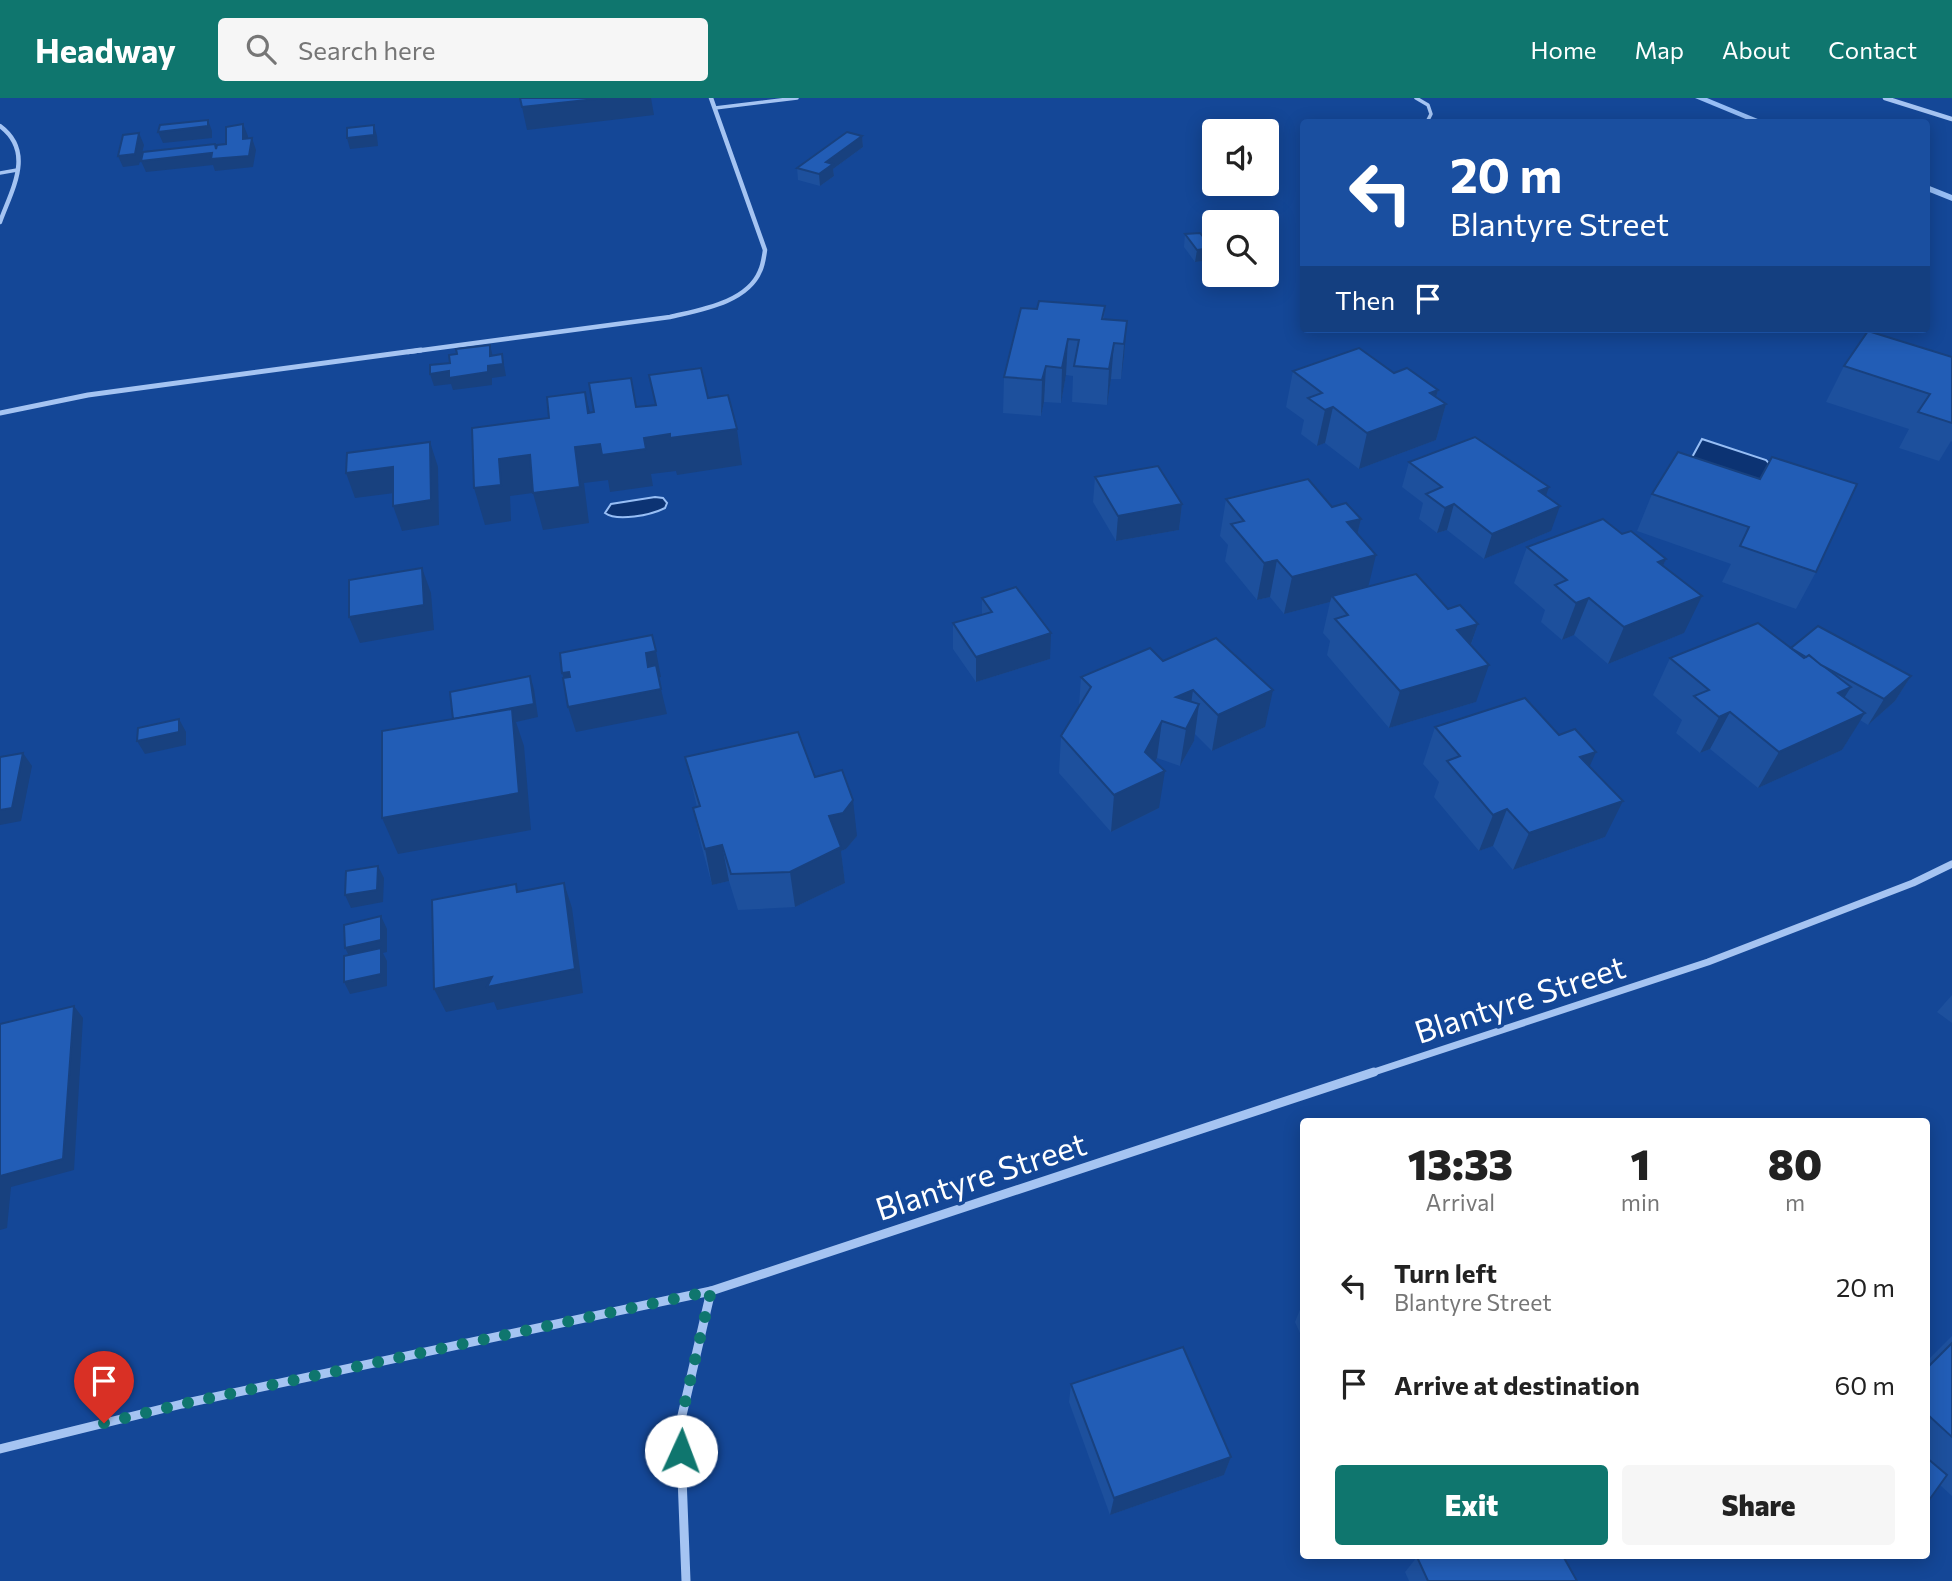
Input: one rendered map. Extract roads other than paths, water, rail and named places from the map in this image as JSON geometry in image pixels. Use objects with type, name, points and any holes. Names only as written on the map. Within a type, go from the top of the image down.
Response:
[{"type":"street","points":[[0,412],[88,395],[620,326],[710,307],[742,292],[760,273],[765,250],[711,98]]},
{"type":"street","points":[[1885,98],[1952,119]]},
{"type":"street","points":[[0,126],[17,139],[22,156],[0,222]]},
{"type":"street","name":"Blantyre Street","points":[[0,1449],[182,1404],[711,1291],[1695,967],[1913,883],[1952,864]]},
{"type":"street","points":[[686,1581],[680,1424],[711,1291]]},
{"type":"lane","points":[[715,108],[797,98]]},
{"type":"lane","points":[[1416,98],[1428,105],[1431,114],[1428,119]]},
{"type":"lane","points":[[0,173],[17,170]]},
{"type":"water","points":[[1702,439],[1766,460],[1777,472],[1769,486],[1690,461]]},
{"type":"water","points":[[663,498],[667,503],[665,508],[634,516],[617,517],[605,513],[611,504]]},
{"type":"waterway","points":[[1699,98],[1752,119]]},
{"type":"waterway","points":[[1930,189],[1952,198]]}]
